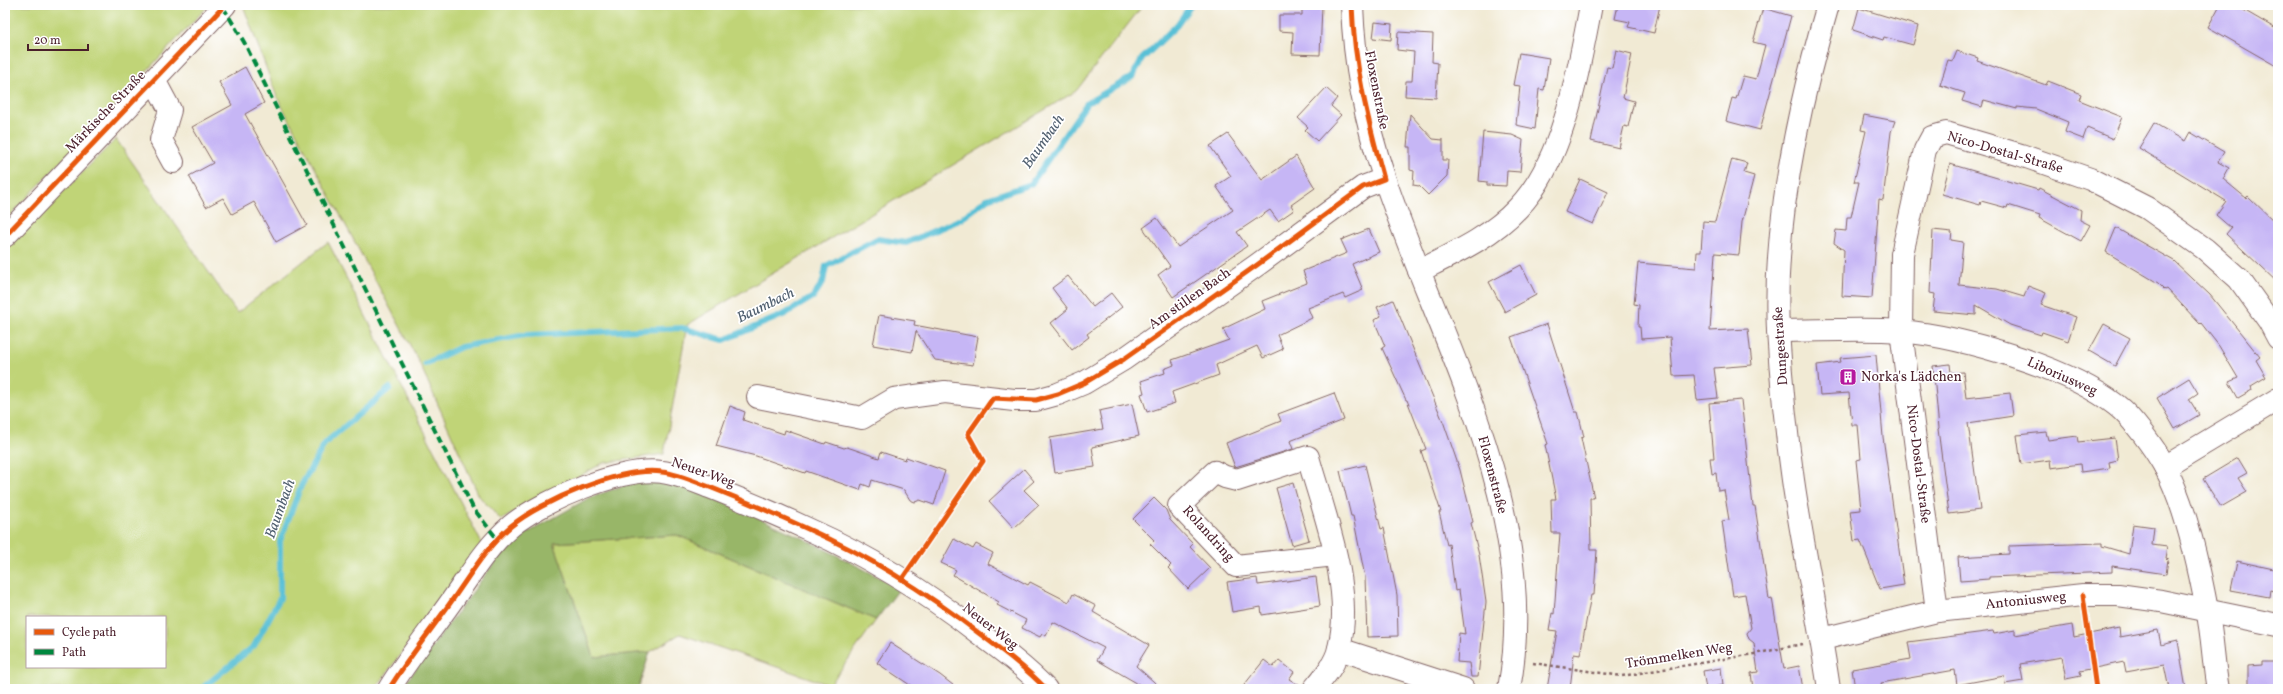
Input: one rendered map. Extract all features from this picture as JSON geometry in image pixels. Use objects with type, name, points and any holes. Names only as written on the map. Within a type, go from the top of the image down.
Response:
[{"type":"street","name":"Märkische Straße","points":[[5,236],[225,5]]},
{"type":"street","name":"Floxenstraße","points":[[1352,5],[1358,68],[1367,117],[1384,179],[1418,271],[1478,424],[1496,484],[1510,550],[1516,605],[1514,660],[1509,689]]},
{"type":"street","points":[[1418,271],[1464,248],[1492,230],[1519,208],[1534,187],[1547,164],[1570,104],[1591,5]]},
{"type":"street","name":"Dungestraße","points":[[1828,5],[1811,62],[1795,131],[1782,229],[1778,298],[1778,331],[1793,480],[1822,640],[1829,689]]},
{"type":"street","points":[[154,80],[170,110],[161,140],[172,162]]},
{"type":"street","name":"Nico-Dostal-Straße","points":[[1937,611],[1901,331],[1902,254],[1924,157],[1932,137],[1946,133],[2021,155],[2090,179],[2146,208],[2206,249],[2239,279],[2269,321],[2278,338]]},
{"type":"street","name":"Am stillen Bach","points":[[758,397],[862,418],[894,398],[945,392],[993,398],[1036,400],[1058,394],[1084,383],[1137,350],[1258,265],[1363,187],[1384,179]]},
{"type":"street","name":"Liboriusweg","points":[[1778,331],[1901,331],[1961,342],[2014,356],[2091,389],[2117,405],[2137,426],[2165,467],[2189,536],[2207,610],[2218,689]]},
{"type":"street","points":[[2165,467],[2278,399]]},
{"type":"street","name":"Rolandring","points":[[1314,689],[1325,675],[1339,648],[1343,615],[1341,589],[1335,555],[1308,457],[1237,480],[1225,478],[1215,472],[1179,506],[1236,566],[1335,555]]},
{"type":"street","name":"Neuer Weg","points":[[389,689],[469,577],[510,526],[527,514],[578,490],[619,476],[641,471],[663,472],[686,478],[762,508],[826,536],[902,579],[951,611],[1008,654],[1046,689]]},
{"type":"street","name":"Antoniusweg","points":[[1822,640],[1937,611],[2083,595],[2118,595],[2160,601],[2278,625]]},
{"type":"street","points":[[1339,648],[1463,689]]},
{"type":"path","points":[[902,579],[983,461],[968,434],[993,398]]},
{"type":"green space","points":[[5,5],[209,5],[5,221]]},
{"type":"green space","points":[[247,5],[1143,5],[1076,91],[687,325],[664,454],[603,463],[501,520],[479,496],[418,360],[277,97],[244,8]]},
{"type":"green space","points":[[116,139],[237,313],[328,242],[482,544],[375,689],[5,689],[5,250]]},
{"type":"green space","points":[[669,477],[805,539],[900,588],[876,620],[677,535],[554,543],[594,657],[650,652],[638,689],[401,689],[508,544],[587,499],[635,481]]},
{"type":"green space","points":[[677,535],[876,620],[830,685],[680,634],[650,652],[594,657],[554,543]]},
{"type":"building","points":[[1618,5],[1660,5],[1654,33],[1628,27],[1630,22],[1615,19]]},
{"type":"building","points":[[2220,5],[2235,5],[2278,30],[2278,67],[2208,27]]},
{"type":"building","points":[[1302,6],[1322,6],[1320,55],[1292,54],[1293,32],[1279,31],[1279,15],[1302,15]]},
{"type":"building","points":[[1763,8],[1791,16],[1760,130],[1726,121],[1732,98],[1736,99],[1743,76],[1756,79],[1765,45],[1753,42]]},
{"type":"building","points":[[1859,8],[1918,26],[1913,45],[1884,37],[1883,40],[1853,30]]},
{"type":"building","points":[[1375,22],[1392,24],[1391,40],[1373,38]]},
{"type":"building","points":[[1398,32],[1433,34],[1432,62],[1438,63],[1436,98],[1405,96],[1406,81],[1412,81],[1414,52],[1397,50]]},
{"type":"building","points":[[1616,50],[1632,54],[1623,98],[1634,101],[1628,127],[1624,126],[1619,148],[1591,141],[1607,67],[1612,68]]},
{"type":"building","points":[[1957,51],[1978,58],[1977,61],[2046,85],[2048,81],[2081,94],[2079,100],[2122,117],[2113,139],[2087,128],[2083,139],[2065,132],[2068,122],[2036,109],[2017,107],[2017,109],[1984,100],[1982,107],[1962,101],[1965,93],[1940,85],[1948,60],[1953,61]]},
{"type":"building","points":[[1519,53],[1549,58],[1544,90],[1539,89],[1535,129],[1516,125],[1520,86],[1513,85]]},
{"type":"building","points":[[245,67],[264,103],[245,114],[307,225],[276,242],[254,202],[232,214],[223,198],[206,207],[189,176],[213,163],[192,127],[232,105],[219,82]]},
{"type":"building","points":[[1326,88],[1337,98],[1331,106],[1341,115],[1317,141],[1305,130],[1308,127],[1298,118]]},
{"type":"building","points":[[1410,114],[1433,139],[1443,140],[1443,160],[1448,160],[1447,176],[1428,195],[1419,186],[1413,185],[1414,171],[1410,170],[1410,147],[1407,147]]},
{"type":"building","points":[[1864,115],[1895,121],[1891,132],[1883,200],[1879,199],[1872,298],[1842,296],[1844,250],[1834,243],[1836,230],[1846,231],[1847,217],[1851,217],[1859,182],[1854,182],[1866,131],[1861,130]]},
{"type":"building","points":[[2154,123],[2185,141],[2190,132],[2224,152],[2218,162],[2229,168],[2223,179],[2246,198],[2248,196],[2278,225],[2278,283],[2226,234],[2231,228],[2216,215],[2226,201],[2139,148]]},
{"type":"building","points":[[1483,132],[1512,135],[1523,140],[1520,172],[1507,171],[1506,186],[1487,185],[1487,182],[1479,181]]},
{"type":"building","points":[[1228,134],[1262,180],[1296,156],[1315,188],[1291,205],[1294,210],[1278,221],[1270,210],[1237,232],[1247,246],[1173,297],[1158,275],[1170,266],[1143,228],[1157,218],[1178,247],[1233,210],[1216,186],[1231,176],[1210,146]]},
{"type":"building","points":[[1732,159],[1747,163],[1744,173],[1754,176],[1742,222],[1739,255],[1715,253],[1710,331],[1748,329],[1752,365],[1714,368],[1718,398],[1697,400],[1694,375],[1673,376],[1670,337],[1641,339],[1640,327],[1638,327],[1639,305],[1634,304],[1638,263],[1696,268],[1697,252],[1701,252],[1703,221],[1715,222]]},
{"type":"building","points":[[1950,164],[2038,190],[2039,188],[2081,210],[2080,220],[2090,225],[2081,241],[2039,218],[2040,215],[2008,205],[2007,208],[1981,201],[1980,205],[1942,194]]},
{"type":"building","points":[[1580,179],[1608,192],[1593,224],[1565,212]]},
{"type":"building","points":[[2116,228],[2174,261],[2210,295],[2260,357],[2256,360],[2266,377],[2251,386],[2252,390],[2238,398],[2229,382],[2238,378],[2219,346],[2201,323],[2200,324],[2167,289],[2165,290],[2158,283],[2106,252]]},
{"type":"building","points":[[1369,229],[1379,252],[1352,264],[1363,290],[1345,298],[1343,294],[1308,308],[1312,318],[1277,335],[1283,349],[1263,358],[1257,346],[1216,365],[1219,375],[1172,392],[1175,403],[1147,412],[1141,394],[1144,393],[1141,381],[1165,373],[1164,369],[1174,365],[1172,360],[1229,340],[1223,329],[1265,309],[1262,301],[1307,283],[1303,271],[1347,253],[1341,240]]},
{"type":"building","points":[[1933,230],[1952,232],[1951,240],[1963,242],[1959,285],[1997,289],[2024,297],[2028,286],[2046,293],[2041,305],[2076,317],[2068,341],[2042,332],[2041,335],[2010,325],[1976,305],[1976,315],[1933,311],[1935,294],[1930,293]]},
{"type":"building","points":[[1521,265],[1536,295],[1505,312],[1489,282]]},
{"type":"building","points":[[1068,276],[1093,307],[1111,293],[1122,307],[1087,334],[1089,337],[1072,350],[1051,323],[1068,309],[1052,288]]},
{"type":"building","points":[[1393,300],[1444,424],[1460,470],[1473,522],[1471,523],[1479,555],[1486,602],[1478,677],[1471,677],[1469,663],[1457,662],[1459,633],[1465,634],[1459,590],[1455,591],[1449,544],[1447,545],[1439,512],[1441,512],[1421,451],[1426,449],[1407,400],[1382,348],[1385,346],[1374,320],[1381,316],[1377,307]]},
{"type":"building","points":[[879,315],[915,321],[914,325],[978,337],[973,365],[935,360],[916,331],[912,352],[873,345]]},
{"type":"building","points":[[1547,324],[1575,412],[1578,412],[1584,437],[1581,438],[1594,498],[1590,498],[1591,550],[1597,550],[1594,595],[1591,595],[1580,655],[1574,654],[1570,689],[1547,689],[1557,631],[1549,630],[1552,613],[1554,614],[1560,533],[1552,533],[1551,499],[1556,499],[1545,445],[1548,444],[1511,337]]},
{"type":"building","points":[[2104,324],[2130,338],[2115,366],[2089,351]]},
{"type":"building","points":[[1876,355],[1883,437],[1904,585],[1880,589],[1860,540],[1854,541],[1850,511],[1861,510],[1856,460],[1861,459],[1858,425],[1852,425],[1849,393],[1820,395],[1817,365],[1841,362],[1840,358]]},
{"type":"building","points":[[1950,364],[1951,373],[1963,372],[1966,398],[2010,393],[2013,416],[1968,423],[1980,510],[1949,514],[1938,429],[1933,366]]},
{"type":"building","points":[[2189,378],[2198,393],[2189,399],[2199,415],[2175,429],[2157,398]]},
{"type":"building","points":[[1334,393],[1344,420],[1290,441],[1293,449],[1235,467],[1226,443],[1281,421],[1278,414]]},
{"type":"building","points":[[1741,400],[1753,506],[1755,506],[1769,599],[1772,598],[1784,669],[1799,666],[1803,689],[1753,689],[1751,673],[1758,672],[1754,643],[1749,639],[1747,633],[1751,628],[1745,594],[1733,596],[1722,521],[1729,520],[1724,490],[1718,491],[1716,473],[1712,474],[1710,458],[1714,458],[1709,403]]},
{"type":"building","points":[[1132,404],[1139,436],[1092,447],[1095,467],[1055,473],[1050,438],[1103,429],[1099,411]]},
{"type":"building","points":[[730,406],[745,412],[743,420],[784,434],[785,430],[825,444],[826,442],[844,448],[847,447],[879,458],[881,452],[905,460],[906,457],[945,471],[934,505],[920,500],[915,502],[910,500],[904,490],[872,480],[870,487],[862,484],[860,490],[806,471],[805,473],[756,456],[716,446]]},
{"type":"building","points":[[2046,432],[2048,440],[2077,436],[2078,442],[2115,438],[2118,460],[2109,462],[2110,468],[2081,472],[2080,464],[2051,468],[2050,460],[2021,464],[2017,435]]},
{"type":"building","points":[[2238,458],[2247,473],[2238,478],[2247,492],[2221,507],[2203,479]]},
{"type":"building","points":[[1365,465],[1381,529],[1384,528],[1397,595],[1398,636],[1367,637],[1365,577],[1353,516],[1351,516],[1340,471]]},
{"type":"building","points":[[1024,469],[1034,481],[1024,490],[1039,505],[1014,528],[989,501]]},
{"type":"building","points":[[1293,483],[1309,540],[1292,545],[1276,488]]},
{"type":"building","points":[[1154,498],[1166,510],[1170,520],[1193,544],[1190,547],[1210,568],[1188,589],[1168,568],[1171,565],[1150,544],[1154,540],[1133,519]]},
{"type":"building","points":[[2133,524],[2154,527],[2152,545],[2167,547],[2165,558],[2168,559],[2166,574],[2112,566],[2112,572],[1989,577],[1989,579],[1960,581],[1958,557],[2009,554],[2009,546],[2102,543],[2102,546],[2129,554]]},
{"type":"building","points":[[954,539],[973,549],[976,544],[993,553],[988,564],[1028,585],[1030,582],[1069,602],[1073,594],[1096,606],[1093,612],[1149,645],[1136,666],[1162,689],[1147,689],[1097,660],[1104,648],[1053,622],[1046,636],[1042,634],[1040,637],[1022,628],[1026,620],[997,605],[999,602],[953,575],[956,570],[941,563]]},
{"type":"building","points":[[2237,561],[2278,570],[2278,592],[2270,590],[2269,597],[2231,590]]},
{"type":"building","points":[[1316,577],[1320,606],[1262,615],[1261,607],[1232,612],[1227,582],[1257,578],[1258,585]]},
{"type":"building","points":[[2072,625],[2074,637],[2119,628],[2120,637],[2158,630],[2161,645],[2178,641],[2186,689],[2169,689],[2164,665],[2126,672],[2124,662],[2080,671],[2081,676],[2066,679],[2062,657],[2020,664],[2023,681],[2005,684],[2004,676],[1957,685],[1955,670],[1881,683],[1882,689],[1855,689],[1852,669],[1911,659],[1908,642],[1993,631],[1994,634],[2015,630],[2015,635]]},
{"type":"building","points":[[890,643],[940,675],[958,689],[916,689],[877,663]]},
{"type":"building","points":[[1264,660],[1273,667],[1279,660],[1294,672],[1289,679],[1302,687],[1302,689],[1241,689]]},
{"type":"building","points":[[2262,662],[2278,662],[2278,686],[2248,687],[2248,666],[2262,665]]},
{"type":"building","points":[[1721,668],[1723,685],[1706,689],[1703,671]]},
{"type":"waterway","name":"Baumbach","points":[[425,364],[461,347],[525,335],[682,328],[724,340],[785,314],[813,297],[823,282],[826,266],[877,239],[906,243],[961,219],[987,199],[1031,184],[1087,103],[1132,77],[1142,59],[1177,25],[1191,5]]},
{"type":"waterway","name":"Baumbach","points":[[201,689],[254,646],[280,598],[280,541],[301,486],[325,443],[390,388]]},
{"type":"marked path","points":[[223,7],[244,42],[473,508],[498,540]]},
{"type":"cycle path","points":[[5,236],[225,5]]},
{"type":"cycle path","points":[[902,579],[983,461],[968,434],[993,398],[1036,400],[1058,394],[1084,383],[1124,359],[1257,265],[1363,187],[1384,179],[1363,93],[1353,27],[1352,5]]},
{"type":"cycle path","points":[[389,689],[480,561],[495,542],[511,526],[542,506],[583,487],[626,474],[646,472],[662,472],[681,476],[774,514],[855,552],[877,564],[940,604],[1014,660],[1046,689]]},
{"type":"cycle path","points":[[2083,595],[2096,689]]},
{"type":"place","name":"Norka's Lädchen","points":[[1848,377]]}]
